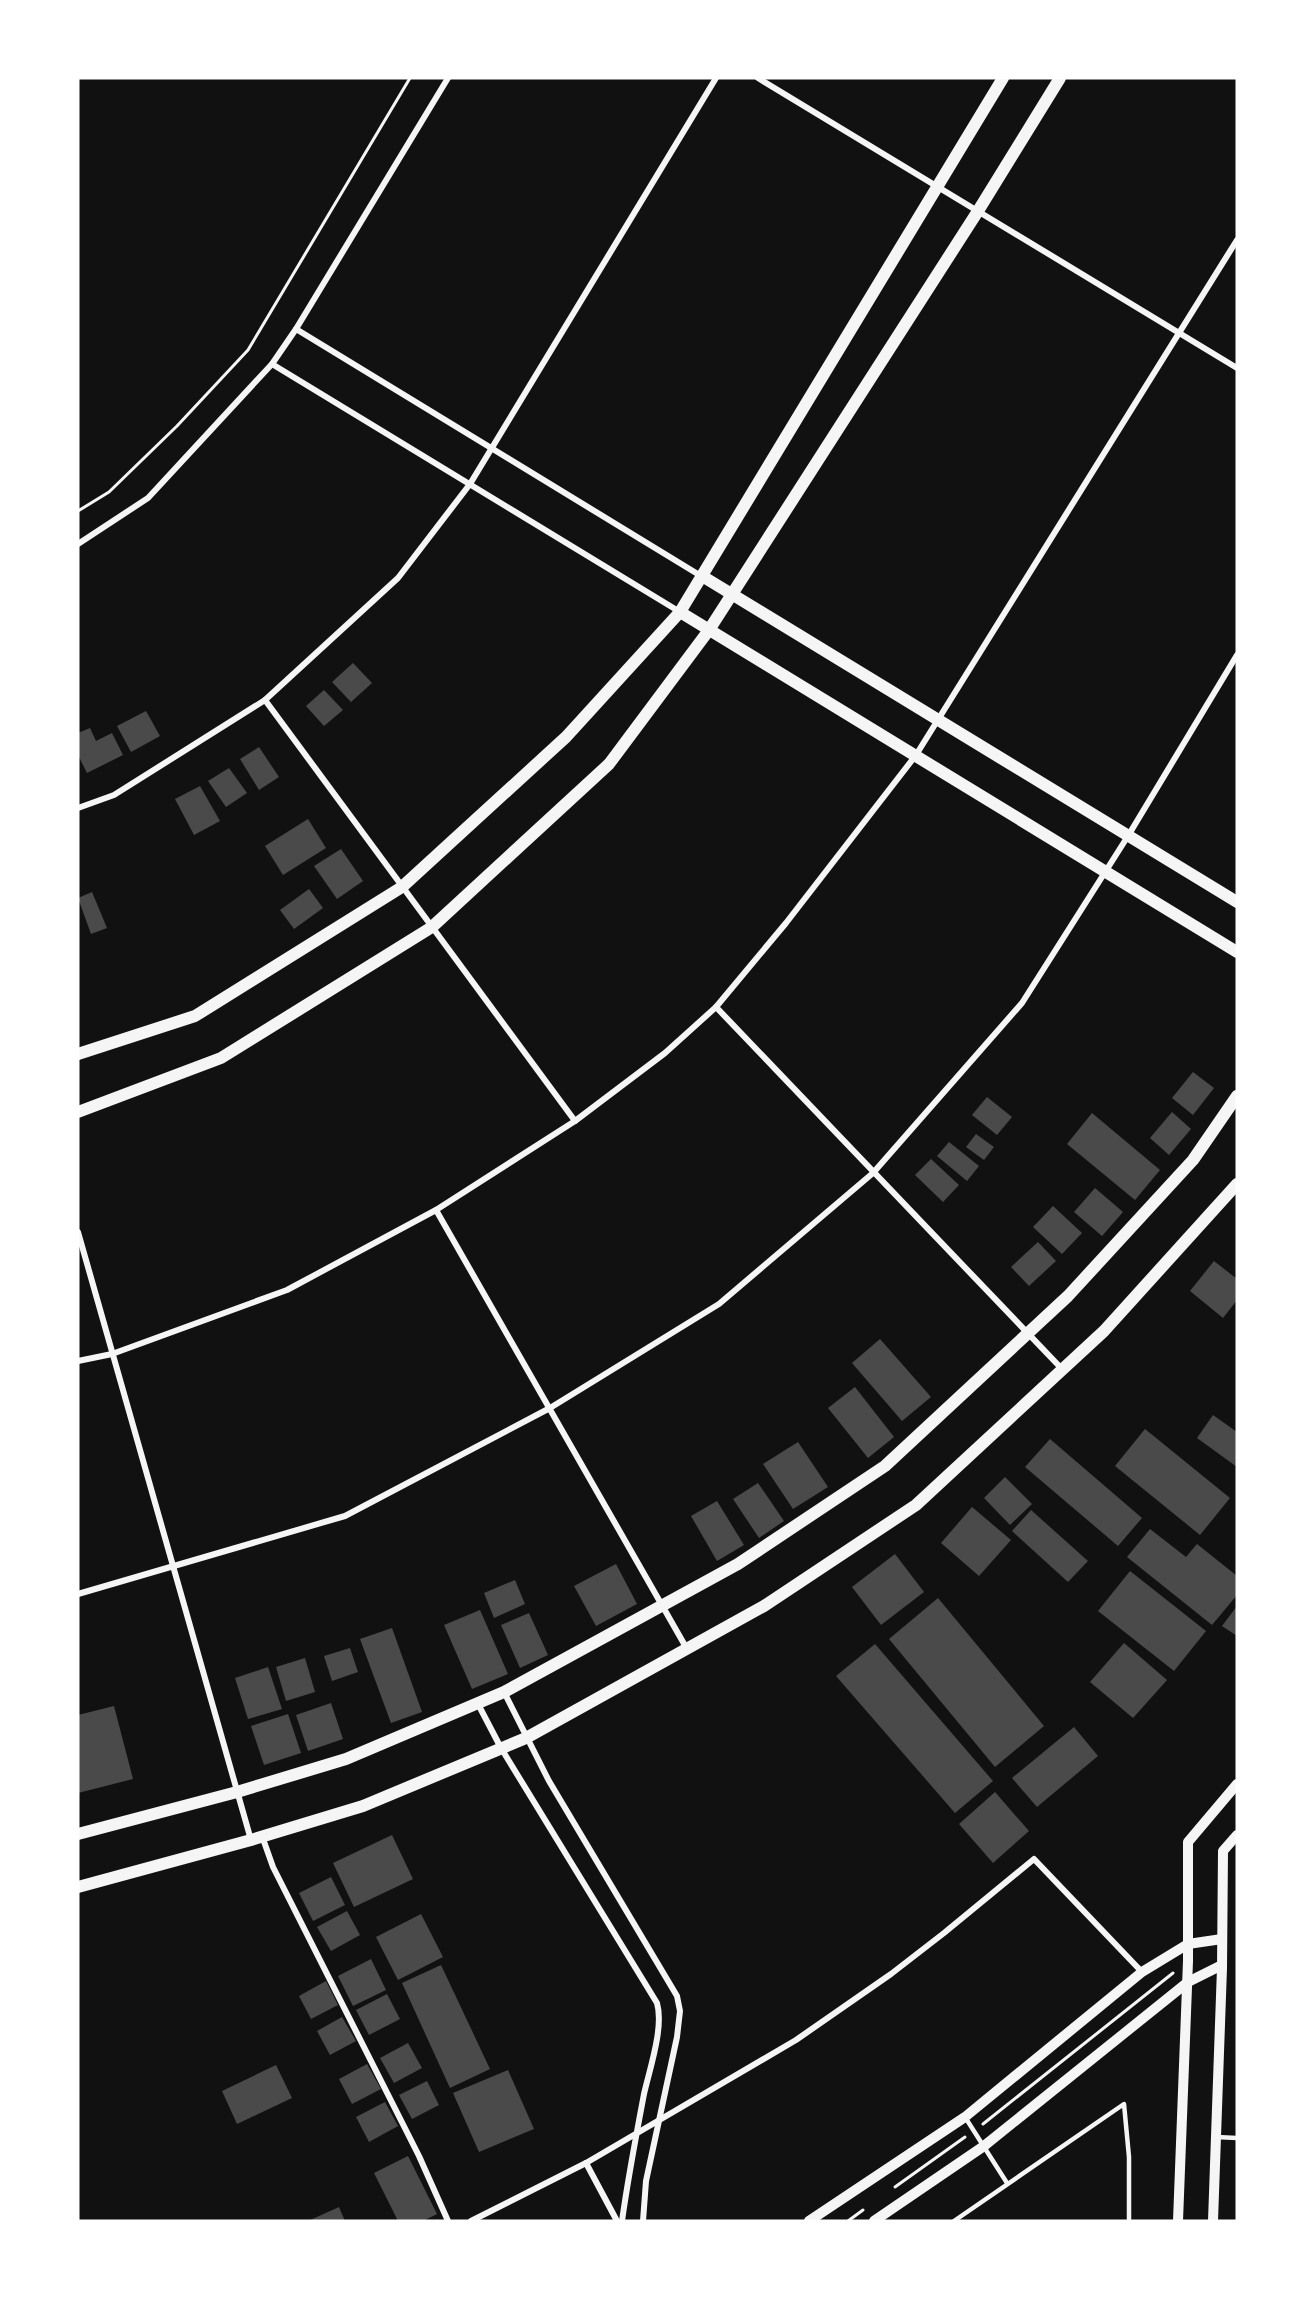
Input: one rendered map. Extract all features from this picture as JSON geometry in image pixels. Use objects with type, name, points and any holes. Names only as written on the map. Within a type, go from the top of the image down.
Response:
[{"type":"main road","points":[[78,1054],[195,1016],[402,886],[566,737],[680,612],[1003,78]]},
{"type":"main road","points":[[78,1112],[221,1058],[432,927],[609,764],[709,630],[978,211],[1060,78]]},
{"type":"main road","points":[[702,576],[1237,902]]},
{"type":"main road","points":[[680,612],[1237,952]]},
{"type":"main road","points":[[78,1834],[237,1792],[346,1759],[504,1692],[738,1564],[885,1466],[1068,1296],[1193,1160],[1237,1096]]},
{"type":"main road","points":[[78,1887],[257,1838],[363,1806],[526,1738],[764,1606],[916,1505],[1104,1331],[1237,1184]]},
{"type":"street","points":[[78,544],[148,498],[272,364],[296,329],[448,78]]},
{"type":"street","points":[[78,808],[114,795],[265,700],[398,578],[470,484],[716,78]]},
{"type":"street","points":[[758,78],[1237,368]]},
{"type":"street","points":[[78,1361],[112,1354],[287,1290],[436,1210],[575,1121],[665,1053],[716,1007],[786,923],[916,755],[1237,240]]},
{"type":"street","points":[[296,329],[702,576]]},
{"type":"street","points":[[272,364],[680,612]]},
{"type":"street","points":[[78,1594],[345,1516],[550,1408],[719,1304],[873,1173],[1022,1003],[1128,836],[1237,655]]},
{"type":"street","points":[[265,700],[575,1121]]},
{"type":"street","points":[[716,1007],[1062,1370]]},
{"type":"street","points":[[436,1210],[688,1650]]},
{"type":"street","points":[[78,1232],[237,1792],[257,1838],[419,2156],[448,2221]]},
{"type":"street","points":[[504,1692],[549,1781],[677,1996],[680,2011],[677,2037],[657,2120],[646,2181],[643,2221]]},
{"type":"street","points":[[478,1704],[501,1749],[657,2003],[660,2012],[636,2133],[622,2221]]},
{"type":"street","points":[[1178,2221],[1188,1982],[1188,1842],[1237,1784]]},
{"type":"street","points":[[1213,2221],[1222,1965],[1223,1851],[1237,1835]]},
{"type":"street","points":[[471,2221],[586,2163],[796,2040],[935,1940],[1034,1859],[1142,1972]]},
{"type":"street","points":[[809,2221],[965,2117],[1142,1972],[1188,1944],[1222,1939]]},
{"type":"street","points":[[874,2221],[984,2146],[1188,1982],[1222,1965]]},
{"type":"street","points":[[586,2163],[617,2221]]},
{"type":"lane","points":[[954,2221],[1124,2104],[1129,2157],[1129,2221]]},
{"type":"lane","points":[[965,2117],[1007,2183]]},
{"type":"lane","points":[[1216,2137],[1237,2139]]},
{"type":"path","points":[[78,511],[109,492],[177,426],[248,350],[410,78]]},
{"type":"building","points":[[353,663],[372,683],[351,702],[332,682]]},
{"type":"building","points":[[324,690],[343,710],[324,726],[306,706]]},
{"type":"building","points":[[146,711],[160,736],[131,752],[117,726]]},
{"type":"building","points":[[90,728],[96,741],[112,733],[123,755],[87,773],[78,755],[78,733]]},
{"type":"building","points":[[259,747],[279,777],[259,790],[240,759]]},
{"type":"building","points":[[229,768],[247,793],[226,807],[208,781]]},
{"type":"building","points":[[200,786],[220,821],[194,835],[175,799]]},
{"type":"building","points":[[308,819],[326,848],[283,875],[265,846]]},
{"type":"building","points":[[341,849],[363,881],[337,899],[314,866]]},
{"type":"building","points":[[309,889],[323,908],[294,929],[280,910]]},
{"type":"building","points":[[92,892],[107,928],[91,934],[78,898]]},
{"type":"building","points":[[1193,1072],[1214,1088],[1193,1115],[1172,1098]]},
{"type":"building","points":[[987,1097],[1012,1117],[997,1135],[972,1115]]},
{"type":"building","points":[[1172,1112],[1191,1129],[1169,1155],[1150,1138]]},
{"type":"building","points":[[1092,1113],[1160,1170],[1135,1200],[1067,1144]]},
{"type":"building","points":[[976,1134],[994,1147],[984,1160],[966,1147]]},
{"type":"building","points":[[949,1142],[979,1166],[967,1181],[937,1156]]},
{"type":"building","points":[[931,1159],[959,1185],[943,1202],[915,1175]]},
{"type":"building","points":[[1095,1188],[1123,1212],[1102,1236],[1074,1212]]},
{"type":"building","points":[[1053,1206],[1082,1233],[1062,1254],[1033,1227]]},
{"type":"building","points":[[1038,1242],[1056,1261],[1029,1286],[1011,1267]]},
{"type":"building","points":[[1214,1261],[1237,1279],[1237,1300],[1223,1318],[1190,1291]]},
{"type":"building","points":[[880,1339],[931,1397],[902,1421],[852,1363]]},
{"type":"building","points":[[855,1387],[894,1437],[868,1458],[828,1408]]},
{"type":"building","points":[[1213,1415],[1237,1432],[1237,1467],[1197,1438]]},
{"type":"building","points":[[1145,1429],[1230,1498],[1200,1535],[1115,1466]]},
{"type":"building","points":[[1050,1439],[1142,1518],[1118,1546],[1025,1467]]},
{"type":"building","points":[[798,1442],[828,1487],[793,1509],[763,1464]]},
{"type":"building","points":[[1005,1477],[1032,1504],[1010,1525],[984,1498]]},
{"type":"building","points":[[758,1483],[784,1521],[759,1538],[733,1499]]},
{"type":"building","points":[[717,1501],[744,1545],[717,1561],[691,1516]]},
{"type":"building","points":[[972,1507],[1011,1540],[979,1576],[941,1543]]},
{"type":"building","points":[[1031,1510],[1088,1561],[1068,1582],[1012,1531]]},
{"type":"building","points":[[1150,1529],[1186,1557],[1197,1544],[1237,1576],[1237,1595],[1212,1625],[1127,1557]]},
{"type":"building","points":[[895,1554],[924,1592],[881,1625],[852,1587]]},
{"type":"building","points":[[616,1564],[637,1604],[596,1626],[574,1586]]},
{"type":"building","points":[[1130,1571],[1206,1631],[1174,1671],[1098,1611]]},
{"type":"building","points":[[515,1580],[525,1604],[494,1618],[484,1593]]},
{"type":"building","points":[[938,1598],[1044,1726],[995,1767],[889,1639]]},
{"type":"building","points":[[1237,1606],[1237,1636],[1222,1626]]},
{"type":"building","points":[[480,1610],[508,1674],[472,1689],[444,1625]]},
{"type":"building","points":[[529,1613],[548,1655],[520,1668],[501,1625]]},
{"type":"building","points":[[392,1628],[422,1712],[391,1723],[360,1639]]},
{"type":"building","points":[[1124,1643],[1167,1680],[1133,1718],[1090,1682]]},
{"type":"building","points":[[875,1644],[993,1781],[955,1813],[836,1676]]},
{"type":"building","points":[[350,1648],[358,1672],[332,1681],[324,1656]]},
{"type":"building","points":[[305,1658],[315,1692],[286,1701],[276,1667]]},
{"type":"building","points":[[268,1667],[282,1709],[248,1719],[235,1678]]},
{"type":"building","points":[[331,1703],[343,1739],[308,1751],[296,1715]]},
{"type":"building","points":[[114,1706],[133,1779],[78,1793],[78,1715]]},
{"type":"building","points":[[288,1714],[301,1753],[264,1765],[251,1726]]},
{"type":"building","points":[[1074,1727],[1098,1756],[1037,1807],[1012,1778]]},
{"type":"building","points":[[995,1792],[1029,1831],[993,1863],[959,1824]]},
{"type":"building","points":[[392,1835],[413,1879],[354,1907],[333,1863]]},
{"type":"building","points":[[331,1877],[345,1905],[313,1921],[299,1893]]},
{"type":"building","points":[[347,1911],[360,1935],[331,1951],[317,1927]]},
{"type":"building","points":[[421,1914],[443,1957],[398,1980],[376,1937]]},
{"type":"building","points":[[371,1959],[386,1990],[353,2006],[338,1976]]},
{"type":"building","points":[[441,1965],[490,2069],[450,2088],[402,1983]]},
{"type":"building","points":[[326,1981],[338,2005],[311,2019],[299,1996]]},
{"type":"building","points":[[387,1994],[400,2019],[369,2035],[356,2010]]},
{"type":"building","points":[[342,2017],[356,2041],[330,2055],[317,2031]]},
{"type":"building","points":[[408,2043],[422,2068],[394,2083],[380,2058]]},
{"type":"building","points":[[367,2064],[381,2089],[352,2104],[339,2079]]},
{"type":"building","points":[[276,2065],[292,2098],[237,2124],[222,2091]]},
{"type":"building","points":[[508,2070],[534,2129],[479,2152],[453,2093]]},
{"type":"building","points":[[427,2081],[439,2105],[412,2119],[399,2095]]},
{"type":"building","points":[[385,2102],[398,2126],[369,2142],[356,2117]]},
{"type":"building","points":[[408,2156],[437,2214],[423,2221],[398,2221],[374,2173]]},
{"type":"building","points":[[339,2207],[345,2221],[308,2221]]}]
